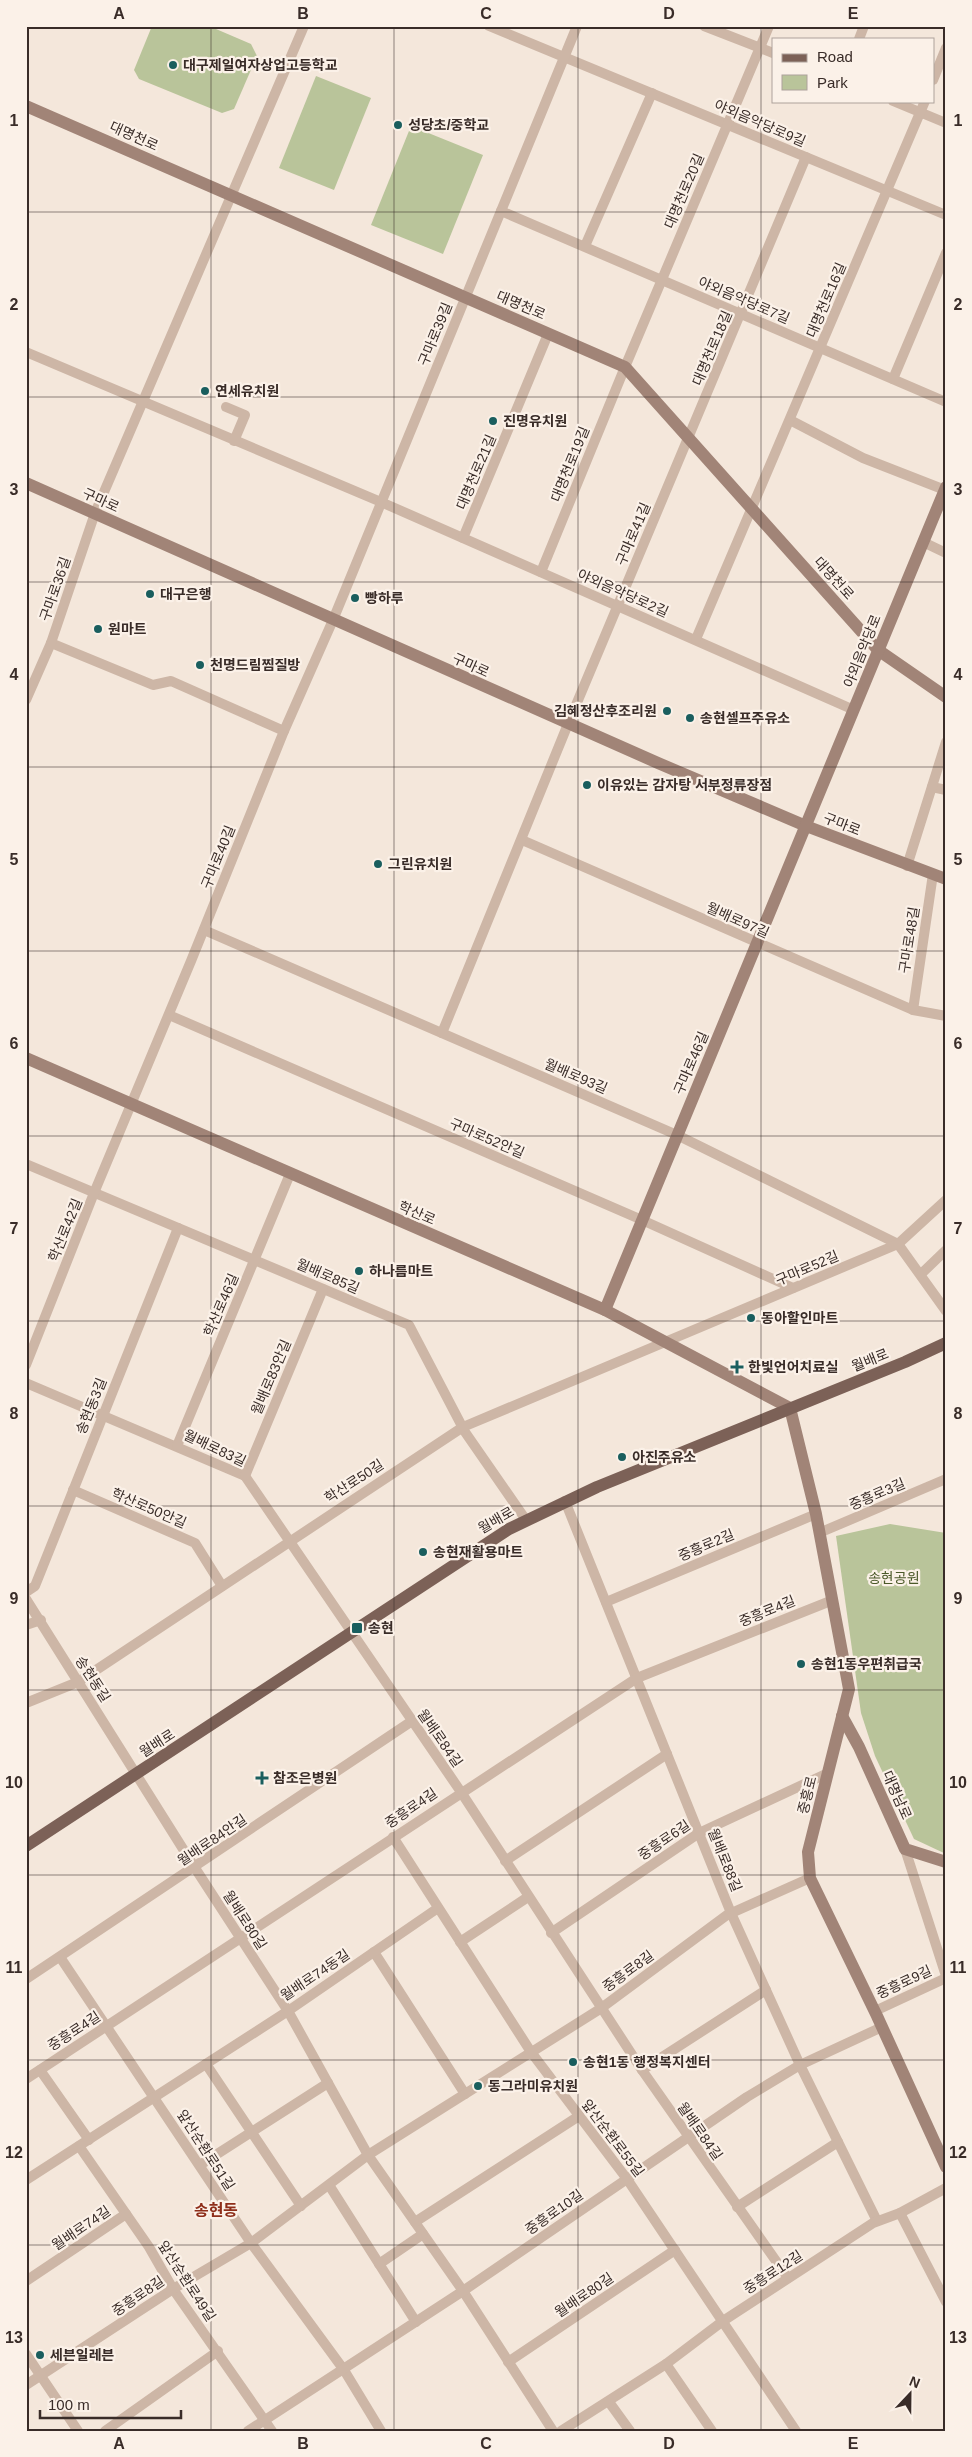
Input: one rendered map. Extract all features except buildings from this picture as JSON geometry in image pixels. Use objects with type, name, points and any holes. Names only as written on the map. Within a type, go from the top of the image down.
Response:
[{"type":"main road","name":"대명천로","points":[[26,106],[625,367],[878,650],[946,697]]},
{"type":"main road","name":"구마로","points":[[26,483],[568,724],[806,826],[907,866],[946,878]]},
{"type":"main road","name":"야외음악당로","points":[[806,826],[945,489]]},
{"type":"main road","name":"구마로46길","points":[[605,1310],[806,826]]},
{"type":"main road","name":"학산로","points":[[26,1058],[132,1106],[605,1310],[790,1408]]},
{"type":"main road","name":"월배로","points":[[26,1846],[492,1539],[526,1520],[566,1501],[905,1362],[946,1343]]},
{"type":"main road","name":"중흥로","points":[[790,1408],[816,1514],[849,1689],[808,1852],[810,1878],[875,2011],[946,2167]]},
{"type":"main road","name":"대명남로","points":[[842,1716],[859,1747],[905,1848]]},
{"type":"main road","points":[[905,1848],[946,1862]]},
{"type":"street","points":[[230,195],[304,26]]},
{"type":"street","points":[[489,26],[564,59]]},
{"type":"street","name":"구마로39길","points":[[333,620],[578,26]]},
{"type":"street","points":[[704,26],[772,53]]},
{"type":"street","name":"대명천로20길","points":[[625,367],[769,26]]},
{"type":"street","points":[[858,38],[864,26]]},
{"type":"street","points":[[934,78],[946,48]]},
{"type":"street","name":"야외음악당로9길","points":[[564,59],[652,93],[946,215]]},
{"type":"street","points":[[585,246],[652,93]]},
{"type":"street","points":[[895,102],[946,123]]},
{"type":"street","name":"대명천로16길","points":[[753,509],[925,102]]},
{"type":"street","name":"대명천로18길","points":[[689,438],[806,157]]},
{"type":"street","name":"구마로36길","points":[[26,700],[51,643],[95,513],[230,195]]},
{"type":"street","name":"야외음악당로7길","points":[[501,211],[946,402]]},
{"type":"street","points":[[893,379],[946,253]]},
{"type":"street","name":"대명천로21길","points":[[463,538],[548,334]]},
{"type":"street","name":"야외음악당로2길","points":[[26,352],[142,403],[381,502],[854,710]]},
{"type":"street","name":"대명천로19길","points":[[541,572],[625,367]]},
{"type":"street","points":[[226,407],[245,415],[234,441]]},
{"type":"street","points":[[790,420],[863,458],[945,489]]},
{"type":"street","name":"구마로41길","points":[[442,1033],[568,724],[689,438]]},
{"type":"street","points":[[696,640],[753,509]]},
{"type":"street","points":[[923,542],[946,552]]},
{"type":"street","name":"구마로40길","points":[[132,1106],[284,730],[333,620]]},
{"type":"street","points":[[51,643],[153,686],[171,681],[284,730]]},
{"type":"street","points":[[907,866],[946,742]]},
{"type":"street","points":[[932,787],[946,790]]},
{"type":"street","name":"월배로97길","points":[[522,840],[757,944],[913,1010],[946,1016]]},
{"type":"street","name":"구마로48길","points":[[913,1010],[933,874]]},
{"type":"street","name":"월배로93길","points":[[204,930],[678,1135],[898,1244],[946,1310]]},
{"type":"street","name":"구마로52안길","points":[[168,1015],[642,1220],[794,1288]]},
{"type":"street","name":"학산로42길","points":[[26,1365],[94,1193],[132,1106]]},
{"type":"street","name":"월배로85길","points":[[26,1164],[409,1325],[463,1427],[526,1520]]},
{"type":"street","name":"학산로46길","points":[[176,1446],[290,1174]]},
{"type":"street","name":"구마로52길","points":[[666,1342],[898,1244],[946,1200]]},
{"type":"street","name":"송현동3길","points":[[26,1592],[35,1586],[178,1228]]},
{"type":"street","points":[[921,1274],[946,1250]]},
{"type":"street","name":"월배로83안길","points":[[245,1476],[323,1289]]},
{"type":"street","name":"학산로50길","points":[[26,1702],[78,1682],[289,1540],[463,1427],[666,1342]]},
{"type":"street","name":"월배로83길","points":[[26,1383],[245,1476],[351,1633]]},
{"type":"street","name":"중흥로3길","points":[[819,1532],[946,1479]]},
{"type":"street","name":"학산로50안길","points":[[73,1490],[195,1542],[222,1586]]},
{"type":"street","name":"월배로88길","points":[[566,1501],[731,1913],[800,2065],[877,2221]]},
{"type":"street","name":"중흥로2길","points":[[606,1602],[816,1514]]},
{"type":"street","name":"송현동길","points":[[26,1599],[138,1774]]},
{"type":"street","name":"중흥로4길","points":[[26,2079],[637,1678],[833,1600]]},
{"type":"street","points":[[26,1625],[41,1620]]},
{"type":"street","name":"월배로84길","points":[[351,1633],[461,1792],[600,2009],[687,2137],[788,2278]]},
{"type":"street","name":"월배로84안길","points":[[26,1979],[195,1868],[412,1721]]},
{"type":"street","points":[[505,1861],[668,1754]]},
{"type":"street","name":"중흥로6길","points":[[552,1933],[699,1832],[828,1772]]},
{"type":"street","name":"월배로80길","points":[[138,1774],[195,1868],[288,2011],[368,2155],[463,2291],[552,2431]]},
{"type":"street","name":"앞산순환로55길","points":[[393,1837],[531,2052],[627,2179],[796,2431]]},
{"type":"street","points":[[905,1848],[946,1977]]},
{"type":"street","name":"중흥로8길","points":[[26,2385],[173,2289],[251,2243],[368,2155],[600,2009],[731,1913],[810,1878]]},
{"type":"street","points":[[460,1942],[528,1897]]},
{"type":"street","name":"월배로74동길","points":[[26,2180],[288,2011],[438,1908]]},
{"type":"street","points":[[374,1952],[465,2094]]},
{"type":"street","name":"앞산순환로51길","points":[[60,1957],[251,2243],[344,2370],[381,2431]]},
{"type":"street","name":"중흥로9길","points":[[875,2011],[946,1977]]},
{"type":"street","points":[[642,2070],[766,1990]]},
{"type":"street","name":"중흥로10길","points":[[248,2431],[463,2291],[747,2097],[800,2065],[882,2027]]},
{"type":"street","points":[[206,2064],[300,2206]]},
{"type":"street","points":[[40,2070],[89,2140]]},
{"type":"street","points":[[200,2166],[328,2083]]},
{"type":"street","points":[[415,2222],[579,2116]]},
{"type":"street","points":[[737,2207],[838,2142]]},
{"type":"street","name":"앞산순환로49길","points":[[79,2146],[149,2247],[173,2289],[272,2431]]},
{"type":"street","points":[[329,2184],[416,2322]]},
{"type":"street","name":"중흥로12길","points":[[561,2431],[610,2402],[666,2364],[723,2321],[877,2221],[900,2213],[946,2188]]},
{"type":"street","points":[[900,2213],[946,2302]]},
{"type":"street","name":"월배로74길","points":[[26,2281],[126,2214]]},
{"type":"street","points":[[379,2264],[423,2234]]},
{"type":"street","name":"월배로80길","points":[[508,2362],[675,2250]]},
{"type":"street","points":[[105,2431],[218,2351]]},
{"type":"street","points":[[26,2354],[78,2431]]},
{"type":"street","points":[[666,2364],[712,2431]]},
{"type":"street","points":[[610,2402],[630,2431]]},
{"type":"green space","points":[[152,26],[209,26],[251,44],[257,56],[234,109],[222,113],[139,79],[134,70]]},
{"type":"green space","points":[[316,76],[371,98],[334,190],[279,168]]},
{"type":"green space","points":[[411,126],[483,155],[443,254],[371,225]]},
{"type":"green space","name":"송현공원","points":[[890,1524],[946,1533],[946,1854],[914,1839],[875,1756],[861,1713],[836,1536]]},
{"type":"place","name":"대구제일여자상업고등학교","points":[[173,65]]},
{"type":"place","name":"성당초/중학교","points":[[398,125]]},
{"type":"place","name":"연세유치원","points":[[205,391]]},
{"type":"place","name":"진명유치원","points":[[493,421]]},
{"type":"place","name":"대구은행","points":[[150,594]]},
{"type":"place","name":"빵하루","points":[[355,598]]},
{"type":"place","name":"원마트","points":[[98,629]]},
{"type":"place","name":"천명드림찜질방","points":[[200,665]]},
{"type":"place","name":"김혜정산후조리원","points":[[667,711]]},
{"type":"place","name":"송현셀프주유소","points":[[690,718]]},
{"type":"place","name":"이유있는 감자탕 서부정류장점","points":[[587,785]]},
{"type":"place","name":"그린유치원","points":[[378,864]]},
{"type":"place","name":"하나름마트","points":[[359,1271]]},
{"type":"place","name":"동아할인마트","points":[[751,1318]]},
{"type":"place","name":"한빛언어치료실","points":[[737,1367]]},
{"type":"place","name":"아진주유소","points":[[622,1457]]},
{"type":"place","name":"송현재활용마트","points":[[423,1552]]},
{"type":"place","name":"송현","points":[[357,1628]]},
{"type":"place","name":"송현1동우편취급국","points":[[801,1664]]},
{"type":"place","name":"참조은병원","points":[[262,1778]]},
{"type":"place","name":"송현1동 행정복지센터","points":[[573,2062]]},
{"type":"place","name":"동그라미유치원","points":[[478,2086]]},
{"type":"place","name":"세븐일레븐","points":[[40,2355]]},
{"type":"district","name":"송현동","points":[[216,2210]]}]
